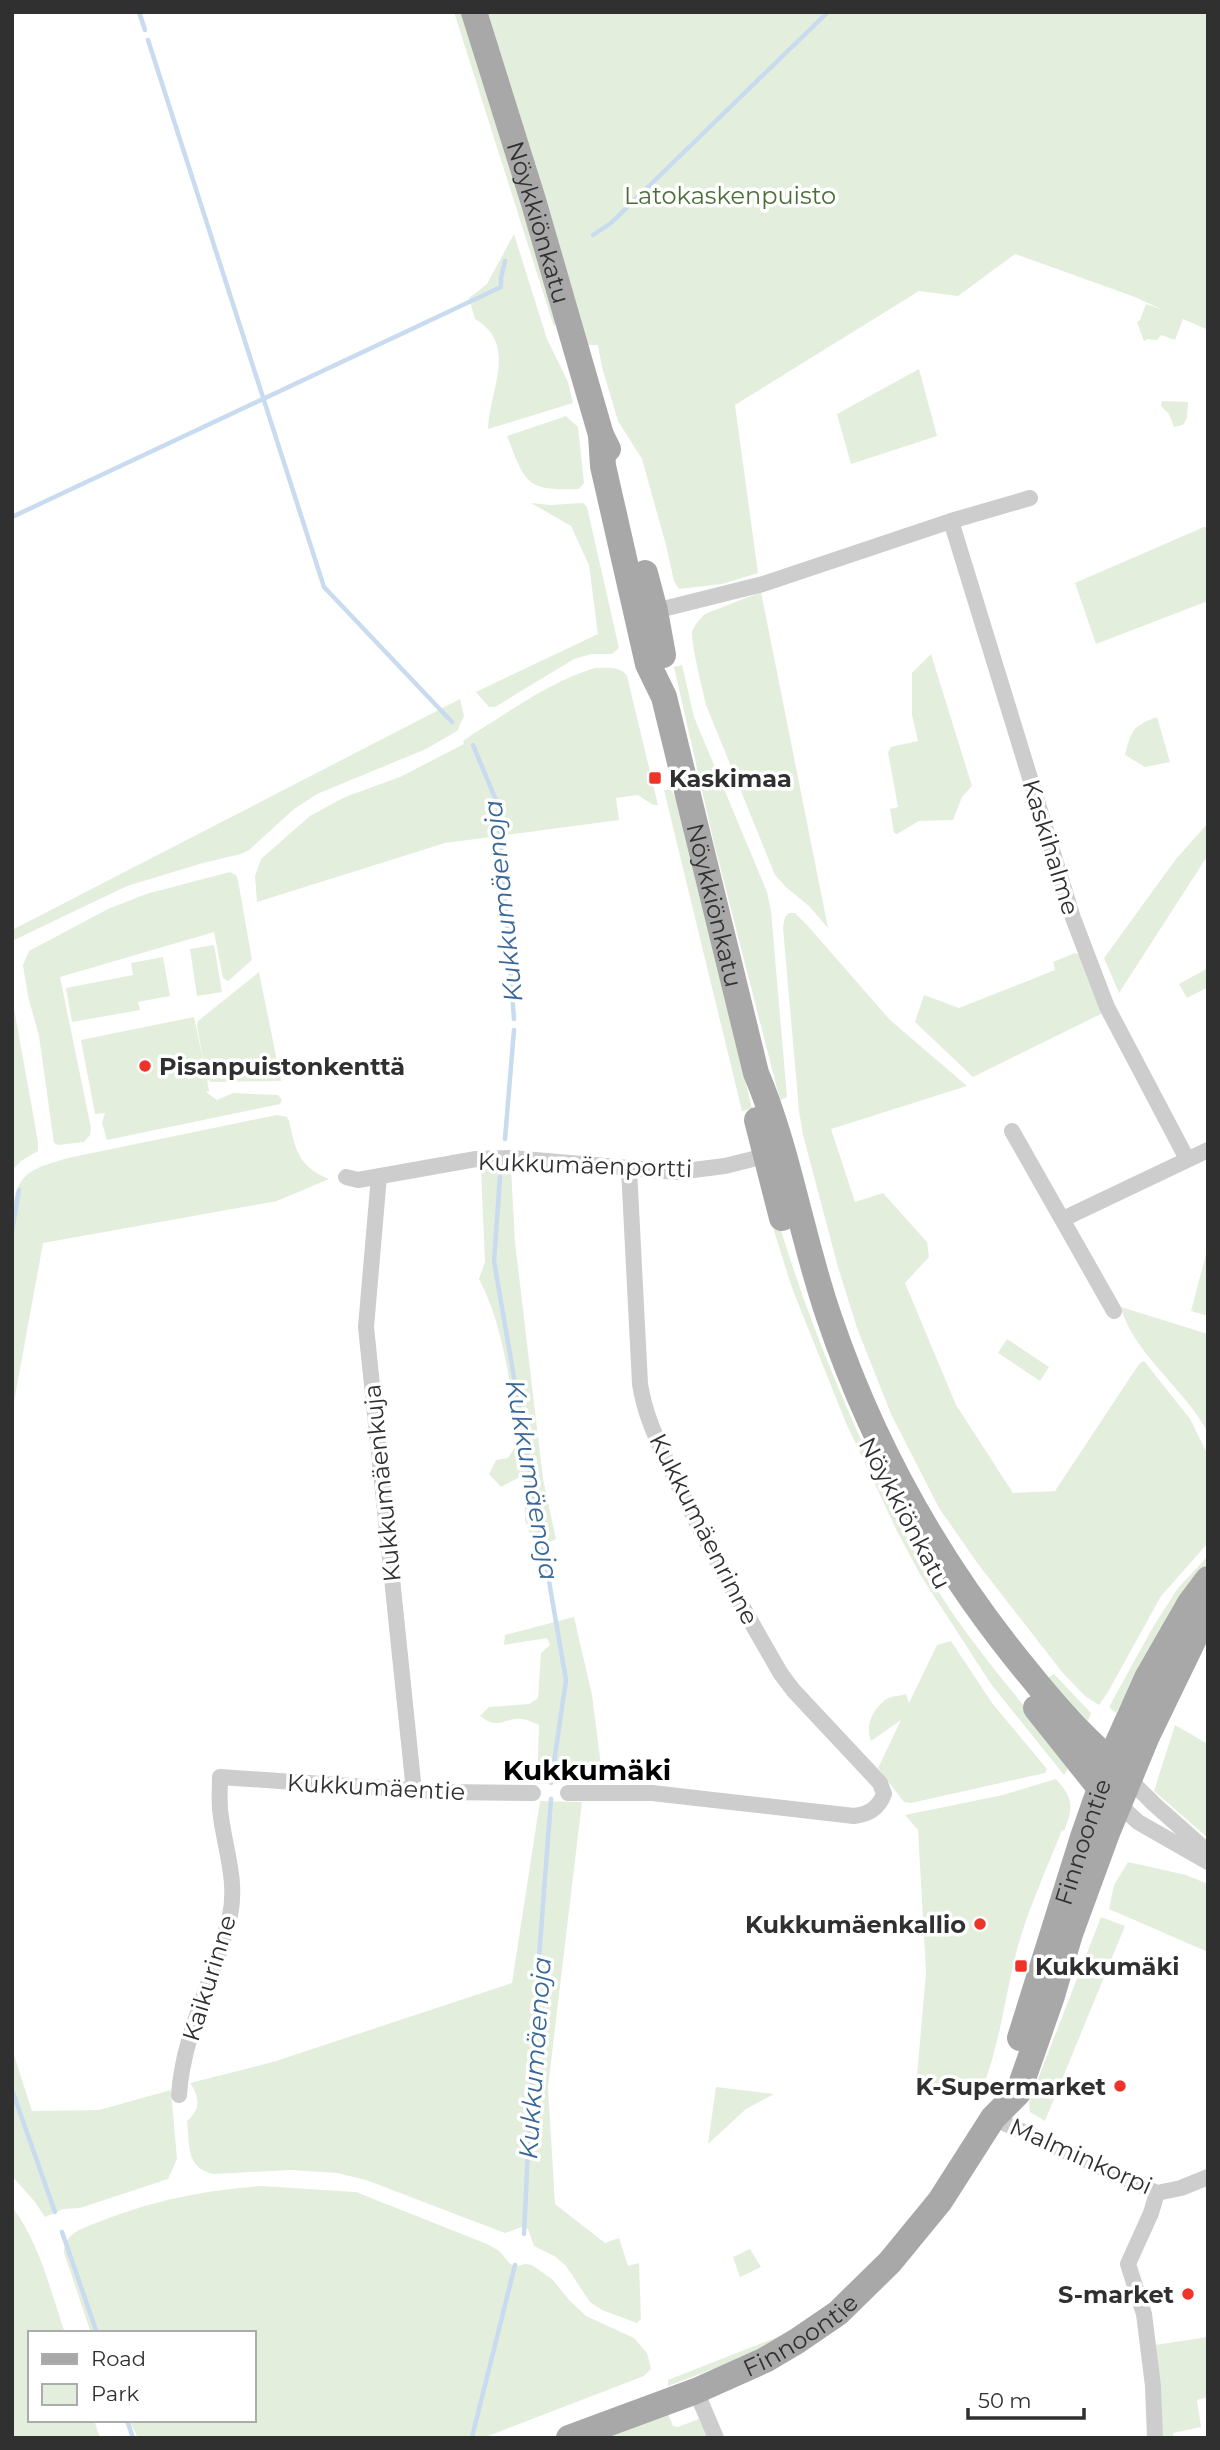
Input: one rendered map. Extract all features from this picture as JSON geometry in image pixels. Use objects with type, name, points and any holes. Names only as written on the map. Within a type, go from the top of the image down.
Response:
[{"type":"main road","name":"Nöykkiönkatu","points":[[474,12],[534,200],[601,435],[614,464],[646,613],[648,664],[664,697],[756,1073],[755,1109],[828,1316],[862,1401],[900,1484],[948,1564],[1006,1647],[1063,1716],[1110,1760]]},
{"type":"main road","name":"Nöykkiönkatu","points":[[773,1154],[799,1278],[848,1404],[891,1495],[934,1574],[992,1654],[1099,1787]]},
{"type":"main road","name":"Finnoontie","points":[[993,2118],[1099,1787],[1147,1678],[1190,1603],[1208,1579]]},
{"type":"main road","name":"Finnoontie","points":[[569,2438],[696,2391],[765,2360],[838,2313],[890,2262],[940,2201],[993,2118],[1018,2093],[1052,1996],[1070,1934],[1129,1779],[1208,1610]]},
{"type":"street","points":[[646,613],[763,584],[951,521],[1030,498]]},
{"type":"street","name":"Kaskihalme","points":[[951,521],[1073,918],[1107,1007],[1187,1159]]},
{"type":"street","points":[[1012,1131],[1114,1311]]},
{"type":"street","points":[[1063,1219],[1208,1150]]},
{"type":"street","name":"Kukkumäenportti","points":[[346,1177],[358,1180],[476,1158],[510,1158],[677,1172],[701,1170],[773,1154]]},
{"type":"street","name":"Kukkumäenrinne","points":[[568,1793],[652,1793],[854,1816],[870,1813],[884,1794],[880,1783],[781,1674],[695,1522],[651,1426],[643,1406],[640,1384],[629,1169]]},
{"type":"street","name":"Kukkumäenkuja","points":[[379,1176],[366,1327],[414,1791]]},
{"type":"street","name":"Nöykkiönkatu","points":[[1110,1760],[1208,1852]]},
{"type":"street","name":"Kukkumäentie","points":[[220,1777],[414,1791],[533,1793]]},
{"type":"street","name":"Kaikurinne","points":[[180,2095],[181,2073],[187,2050],[225,1933],[232,1901],[220,1810],[220,1777]]},
{"type":"street","name":"Nöykkiönkatu","points":[[1099,1787],[1138,1822],[1188,1853],[1208,1862]]},
{"type":"street","name":"Malminkorpi","points":[[993,2118],[1157,2193],[1181,2188],[1208,2177]]},
{"type":"street","points":[[1155,2438],[1153,2386],[1144,2314],[1128,2264],[1157,2193]]},
{"type":"street","points":[[696,2391],[716,2438]]},
{"type":"green space","points":[[454,12],[464,12],[559,318],[554,327]]},
{"type":"green space","name":"Latokaskenpuisto","points":[[486,12],[1208,12],[1208,332],[1183,319],[1175,340],[1161,335],[1157,340],[1144,341],[1137,322],[1146,304],[1163,310],[1135,297],[1015,254],[958,296],[919,291],[735,405],[758,573],[722,584],[679,589],[674,581],[642,459],[618,421],[598,345],[586,345]]},
{"type":"green space","points":[[514,234],[547,339],[568,382],[573,403],[488,429],[499,355],[496,342],[488,330],[475,319],[469,298],[487,284]]},
{"type":"green space","points":[[919,369],[937,436],[851,464],[837,414]]},
{"type":"green space","points":[[1162,401],[1188,402],[1187,418],[1183,425],[1174,427],[1169,414],[1161,406]]},
{"type":"green space","points":[[566,416],[578,427],[584,483],[579,489],[537,486],[524,474],[507,436]]},
{"type":"green space","points":[[531,503],[583,503],[587,507],[619,648],[612,654],[591,654],[574,659],[495,707],[489,707],[476,692],[598,634],[589,565],[571,526]]},
{"type":"green space","points":[[1208,527],[1208,601],[1096,644],[1075,583]]},
{"type":"green space","points":[[761,592],[828,928],[809,906],[775,875],[706,705],[695,657],[692,632],[705,614]]},
{"type":"green space","points":[[931,654],[972,786],[962,797],[953,820],[919,821],[897,834],[894,833],[890,809],[898,807],[888,752],[891,747],[918,741],[912,715],[912,673]]},
{"type":"green space","points":[[682,665],[694,717],[767,892],[771,911],[787,1097],[780,1100],[714,843],[674,667]]},
{"type":"green space","points":[[595,668],[617,669],[627,676],[658,805],[653,805],[638,795],[616,798],[619,820],[445,843],[257,902],[255,876],[261,859],[310,816],[345,797],[400,777],[464,744],[463,741],[473,734],[532,697],[563,680]]},
{"type":"green space","points":[[460,699],[464,716],[457,731],[426,749],[317,794],[294,809],[249,850],[127,886],[12,941],[12,930]]},
{"type":"green space","points":[[1157,717],[1170,762],[1145,767],[1125,755],[1134,730]]},
{"type":"green space","points":[[671,789],[686,823],[752,1109],[742,1111],[664,790]]},
{"type":"green space","points":[[1208,823],[1208,855],[1119,993],[1104,958],[1176,859]]},
{"type":"green space","points":[[230,872],[236,875],[238,880],[252,960],[228,981],[223,978],[214,932],[60,977],[91,1128],[90,1135],[84,1142],[58,1145],[54,1143],[39,1036],[23,965],[29,951],[108,909],[146,894]]},
{"type":"green space","points":[[789,913],[795,913],[807,925],[890,1020],[967,1086],[831,1129],[855,1202],[883,1193],[927,1242],[929,1257],[905,1283],[956,1405],[1013,1493],[1055,1491],[1139,1364],[1144,1361],[1190,1419],[1208,1455],[1208,1543],[1161,1596],[1099,1705],[1085,1696],[1062,1672],[978,1564],[939,1508],[891,1414],[857,1328],[838,1267],[799,1111],[783,928],[785,917]]},
{"type":"green space","points":[[214,945],[222,992],[197,996],[190,949]]},
{"type":"green space","points":[[1075,953],[1088,957],[1103,1013],[973,1077],[915,1022],[924,995],[959,1008],[1055,970],[1053,962]]},
{"type":"green space","points":[[163,957],[170,996],[138,1002],[140,1010],[72,1022],[66,988],[133,975],[131,963]]},
{"type":"green space","points":[[1208,968],[1208,987],[1187,998],[1179,984]]},
{"type":"green space","points":[[259,972],[281,1081],[211,1082],[207,1079],[209,1091],[206,1092],[217,1100],[233,1093],[278,1095],[282,1100],[280,1104],[107,1140],[102,1123],[105,1113],[95,1114],[81,1040],[194,1017],[205,1069],[198,1021]]},
{"type":"green space","points":[[12,997],[38,1151],[12,1170]]},
{"type":"green space","points":[[277,1115],[287,1117],[297,1149],[305,1163],[329,1179],[277,1201],[43,1243],[12,1413],[13,1208],[15,1195],[24,1178],[38,1168],[68,1158]]},
{"type":"green space","points":[[511,1168],[515,1242],[543,1479],[556,1539],[535,1549],[525,1520],[524,1475],[501,1487],[489,1474],[496,1460],[508,1458],[520,1440],[495,1317],[479,1279],[485,1262],[481,1169]]},
{"type":"green space","points":[[772,1200],[820,1344],[907,1537],[957,1620],[1071,1763],[1064,1775],[991,1684],[921,1576],[897,1531],[846,1423],[792,1288],[770,1218]]},
{"type":"green space","points":[[1208,1247],[1208,1316],[1191,1311]]},
{"type":"green space","points":[[1121,1307],[1208,1334],[1208,1433],[1199,1417],[1147,1355],[1127,1323]]},
{"type":"green space","points":[[1007,1339],[1049,1367],[1040,1381],[998,1353]]},
{"type":"green space","points":[[1208,1556],[1208,1563],[1175,1603],[1116,1713],[1109,1707],[1153,1627],[1178,1588]]},
{"type":"green space","points":[[574,1617],[592,1695],[603,1781],[537,1784],[539,1725],[523,1719],[492,1723],[480,1716],[489,1707],[529,1704],[538,1698],[541,1653],[550,1645],[547,1638],[504,1645],[505,1635]]},
{"type":"green space","points":[[951,1641],[992,1703],[1047,1769],[1045,1773],[911,1803],[904,1802],[878,1768],[901,1720],[871,1741],[871,1719],[880,1704],[887,1699],[906,1694],[909,1703],[937,1645]]},
{"type":"green space","points":[[1054,1674],[1091,1713],[1088,1721],[1046,1679]]},
{"type":"green space","points":[[1175,1725],[1208,1744],[1208,1838],[1154,1791]]},
{"type":"green space","points":[[1056,1779],[1069,1797],[1069,1815],[1022,1931],[985,2081],[977,2100],[945,2094],[917,2076],[926,1972],[918,1830],[905,1815],[1003,1795]]},
{"type":"green space","points":[[540,1801],[582,1802],[548,2087],[555,2204],[605,2243],[619,2238],[628,2266],[639,2263],[641,2319],[637,2323],[602,2310],[590,2302],[566,2266],[556,2257],[534,2246],[528,2229],[522,2227],[505,2233],[366,2180],[337,2173],[291,2170],[213,2174],[198,2166],[189,2146],[187,2121],[192,2117],[198,2103],[190,2083],[273,2062],[512,1983]]},
{"type":"green space","points":[[1128,1862],[1186,1875],[1208,1884],[1208,1952],[1109,1909],[1114,1885]]},
{"type":"green space","points":[[1101,1917],[1125,1926],[1045,2121],[1030,2112],[1029,2102]]},
{"type":"green space","points":[[12,2049],[32,2111],[99,2110],[171,2090],[177,2159],[168,2179],[80,2208],[63,2209],[45,2217],[12,2176]]},
{"type":"green space","points":[[716,2087],[774,2094],[746,2109],[708,2144]]},
{"type":"green space","points":[[261,2186],[356,2192],[487,2244],[499,2251],[514,2266],[532,2265],[553,2280],[586,2316],[634,2338],[647,2353],[651,2369],[644,2376],[483,2438],[138,2438],[130,2422],[256,2422],[256,2331],[90,2331],[64,2253],[66,2242],[79,2230],[124,2212],[213,2191]]},
{"type":"green space","points":[[12,2207],[37,2251],[64,2331],[28,2331],[28,2422],[95,2422],[100,2438],[12,2438]]},
{"type":"green space","points":[[750,2249],[761,2267],[740,2277],[733,2257]]},
{"type":"green space","points":[[793,2331],[774,2346],[668,2386],[668,2380]]},
{"type":"green space","points":[[1208,2337],[1208,2397],[1197,2400],[1201,2427],[1173,2433],[1173,2438],[1162,2438],[1155,2345]]},
{"type":"green space","points":[[668,2414],[673,2426],[678,2427],[699,2419],[707,2436],[594,2438]]},
{"type":"waterway","points":[[139,12],[145,30]]},
{"type":"waterway","points":[[593,235],[611,223],[828,12]]},
{"type":"waterway","name":"Kukkumäenoja","points":[[148,40],[324,587],[452,722]]},
{"type":"waterway","points":[[12,517],[501,287],[505,261]]},
{"type":"waterway","name":"Kukkumäenoja","points":[[473,745],[498,805],[514,1019]]},
{"type":"waterway","name":"Kukkumäenoja","points":[[505,1139],[514,1030]]},
{"type":"waterway","name":"Kukkumäenoja","points":[[500,1177],[494,1261],[566,1680],[551,1783]]},
{"type":"waterway","points":[[12,1231],[19,1190]]},
{"type":"waterway","name":"Kukkumäenoja","points":[[524,2234],[534,2023],[551,1799]]},
{"type":"waterway","points":[[12,2090],[55,2212]]},
{"type":"waterway","points":[[62,2232],[96,2331]]},
{"type":"waterway","name":"Kukkumäenoja","points":[[472,2437],[515,2265]]},
{"type":"waterway","points":[[128,2422],[133,2438]]},
{"type":"place","name":"Kaskimaa","points":[[655,778]]},
{"type":"place","name":"Pisanpuistonkenttä","points":[[145,1066]]},
{"type":"place","name":"Kukkumäenkallio","points":[[980,1924]]},
{"type":"place","name":"Kukkumäki","points":[[1021,1966]]},
{"type":"place","name":"K-Supermarket","points":[[1120,2086]]},
{"type":"place","name":"S-market","points":[[1188,2294]]},
{"type":"district","name":"Kukkumäki","points":[[587,1770]]}]
